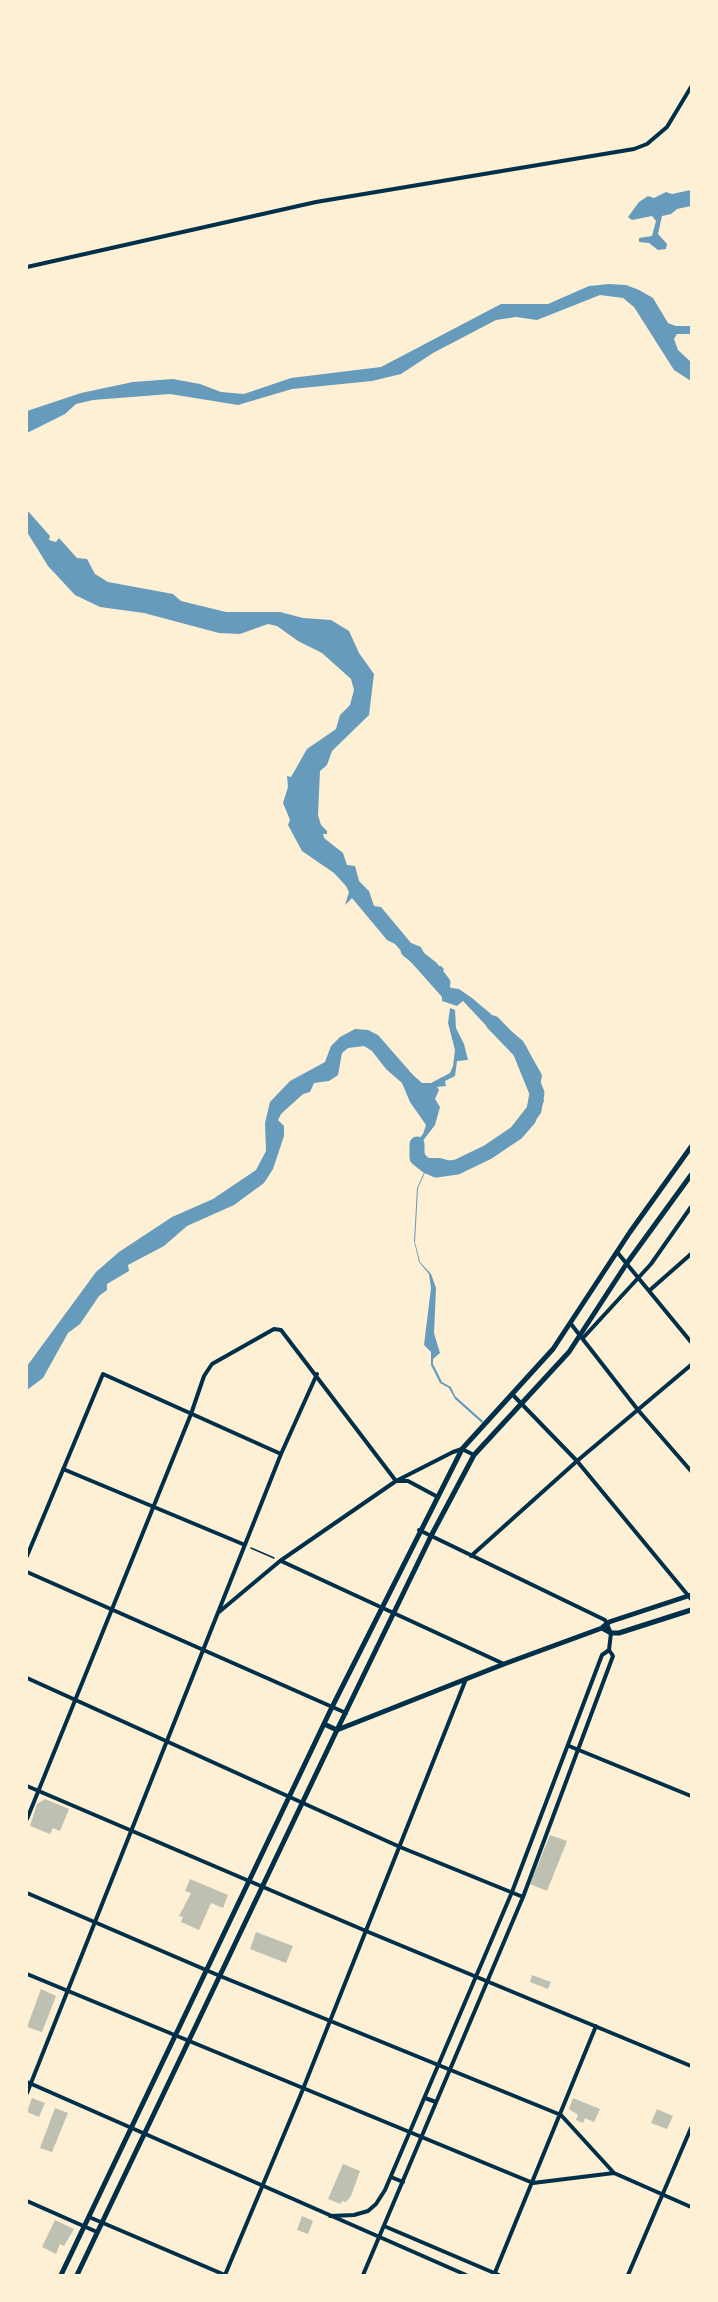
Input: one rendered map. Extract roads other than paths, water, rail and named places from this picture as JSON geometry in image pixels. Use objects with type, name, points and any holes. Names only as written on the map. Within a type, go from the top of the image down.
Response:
[{"type":"main road","points":[[61,2275],[380,1606],[462,1449],[553,1349],[617,1252],[691,1147]]},
{"type":"main road","points":[[77,2275],[431,1536],[474,1455],[581,1337],[627,1263],[691,1175]]},
{"type":"main road","points":[[337,1731],[466,1678],[602,1629],[608,1623],[690,1596]]},
{"type":"main road","points":[[602,1629],[611,1633],[630,1630],[691,1610]]},
{"type":"main road","points":[[324,1724],[337,1731]]},
{"type":"street","points":[[27,267],[316,202],[634,149],[647,144],[667,127],[691,87]]},
{"type":"street","points":[[581,1337],[656,1257],[691,1207]]},
{"type":"street","points":[[617,1252],[691,1342]]},
{"type":"street","points":[[650,1290],[691,1254]]},
{"type":"street","points":[[571,1324],[638,1410],[691,1471]]},
{"type":"street","points":[[27,1819],[191,1414],[204,1376],[212,1364],[274,1329],[284,1332],[396,1481]]},
{"type":"street","points":[[471,1556],[577,1461],[691,1365]]},
{"type":"street","points":[[27,1556],[101,1375],[106,1374],[281,1454]]},
{"type":"street","points":[[27,2092],[29,2082],[168,1740],[244,1545],[317,1374]]},
{"type":"street","points":[[512,1394],[577,1461],[690,1596]]},
{"type":"street","points":[[219,1612],[280,1561],[396,1481],[462,1449],[474,1455]]},
{"type":"street","points":[[63,1469],[244,1545]]},
{"type":"street","points":[[396,1481],[408,1481],[436,1496]]},
{"type":"street","points":[[363,2275],[523,1897],[614,1656],[609,1650],[611,1633],[608,1623],[418,1530]]},
{"type":"street","points":[[280,1561],[504,1664]]},
{"type":"street","points":[[27,1572],[346,1713]]},
{"type":"street","points":[[330,2216],[354,2215],[372,2208],[380,2199],[391,2177],[512,1892],[602,1655],[609,1650]]},
{"type":"street","points":[[27,1678],[303,1801],[400,1847],[523,1897]]},
{"type":"street","points":[[89,2217],[225,2275],[303,2088],[466,1678]]},
{"type":"street","points":[[569,1746],[691,1796]]},
{"type":"street","points":[[27,1786],[366,1931],[691,2066]]},
{"type":"street","points":[[27,1893],[220,1976],[561,2115],[615,2173],[691,2207]]},
{"type":"street","points":[[27,1974],[533,2183],[615,2173]]},
{"type":"street","points":[[384,2226],[496,2274],[596,2026]]},
{"type":"street","points":[[29,2082],[466,2275]]},
{"type":"street","points":[[425,2098],[436,2102]]},
{"type":"street","points":[[628,2275],[691,2128]]},
{"type":"street","points":[[391,2177],[403,2182]]},
{"type":"street","points":[[27,2201],[97,2232]]},
{"type":"water","points":[[691,190],[691,206],[662,216],[658,234],[667,244],[666,249],[658,250],[649,243],[639,242],[639,238],[652,236],[656,221],[652,216],[632,220],[628,217],[639,202],[648,196],[654,198],[666,192],[672,194]]},
{"type":"water","points":[[626,285],[639,290],[653,298],[668,323],[676,326],[691,326],[691,334],[677,334],[674,339],[678,350],[691,362],[691,381],[674,370],[634,307],[623,298],[600,295],[537,320],[516,317],[496,320],[433,353],[401,374],[372,381],[292,389],[238,405],[170,394],[93,400],[76,404],[65,414],[27,433],[27,411],[81,393],[133,382],[173,379],[200,384],[221,392],[244,394],[291,378],[381,367],[501,304],[548,304],[589,286]]},
{"type":"water","points":[[27,510],[50,536],[49,540],[56,542],[59,538],[77,558],[87,559],[95,574],[108,582],[173,594],[181,601],[226,612],[280,612],[303,618],[331,620],[349,631],[359,653],[374,674],[369,715],[332,751],[327,765],[320,771],[318,815],[321,825],[327,831],[327,834],[323,834],[324,838],[343,853],[347,865],[355,866],[359,881],[369,891],[374,906],[381,907],[411,943],[421,947],[426,957],[425,967],[441,966],[444,969],[442,975],[451,988],[459,989],[472,998],[523,1041],[542,1075],[540,1087],[544,1101],[535,1123],[522,1138],[458,1173],[428,1166],[418,1188],[415,1242],[420,1262],[431,1274],[436,1288],[434,1333],[440,1353],[433,1359],[433,1364],[442,1382],[451,1387],[455,1396],[483,1421],[482,1423],[455,1399],[449,1388],[440,1383],[431,1365],[431,1352],[424,1345],[431,1288],[429,1274],[419,1262],[414,1241],[417,1188],[427,1166],[413,1155],[411,1148],[423,1134],[426,1125],[410,1102],[402,1083],[386,1069],[372,1051],[364,1046],[348,1048],[342,1053],[338,1075],[329,1081],[314,1083],[310,1092],[303,1094],[281,1114],[278,1120],[284,1126],[284,1136],[273,1169],[264,1183],[234,1205],[187,1226],[164,1246],[128,1265],[129,1271],[107,1284],[107,1290],[99,1296],[80,1324],[68,1333],[43,1378],[27,1390],[27,1366],[96,1272],[119,1252],[172,1217],[213,1199],[256,1170],[266,1151],[265,1123],[270,1102],[290,1081],[325,1062],[331,1046],[340,1037],[355,1029],[368,1030],[378,1035],[413,1075],[422,1083],[431,1083],[450,1073],[453,1066],[455,1050],[448,1023],[450,1008],[455,1010],[456,1028],[464,1044],[468,1060],[457,1061],[455,1076],[445,1081],[446,1086],[437,1087],[439,1090],[435,1099],[440,1107],[435,1125],[422,1142],[427,1158],[451,1161],[488,1152],[516,1133],[538,1101],[528,1089],[521,1073],[520,1051],[507,1035],[502,1032],[495,1035],[463,1001],[457,1006],[442,1001],[442,997],[395,944],[387,940],[352,898],[345,905],[349,892],[346,886],[334,873],[302,851],[288,825],[290,820],[283,803],[288,787],[287,776],[291,777],[307,749],[336,729],[340,715],[350,705],[354,690],[351,679],[322,653],[298,641],[277,626],[268,624],[240,634],[219,633],[144,613],[100,607],[75,595],[48,566],[27,532]]},
{"type":"waterway","points":[[408,950],[431,968],[443,983]]},
{"type":"waterway","points":[[417,1144],[417,1158],[427,1166],[436,1170],[457,1167],[488,1152],[516,1133],[534,1110],[537,1093],[520,1051],[493,1023]]}]
